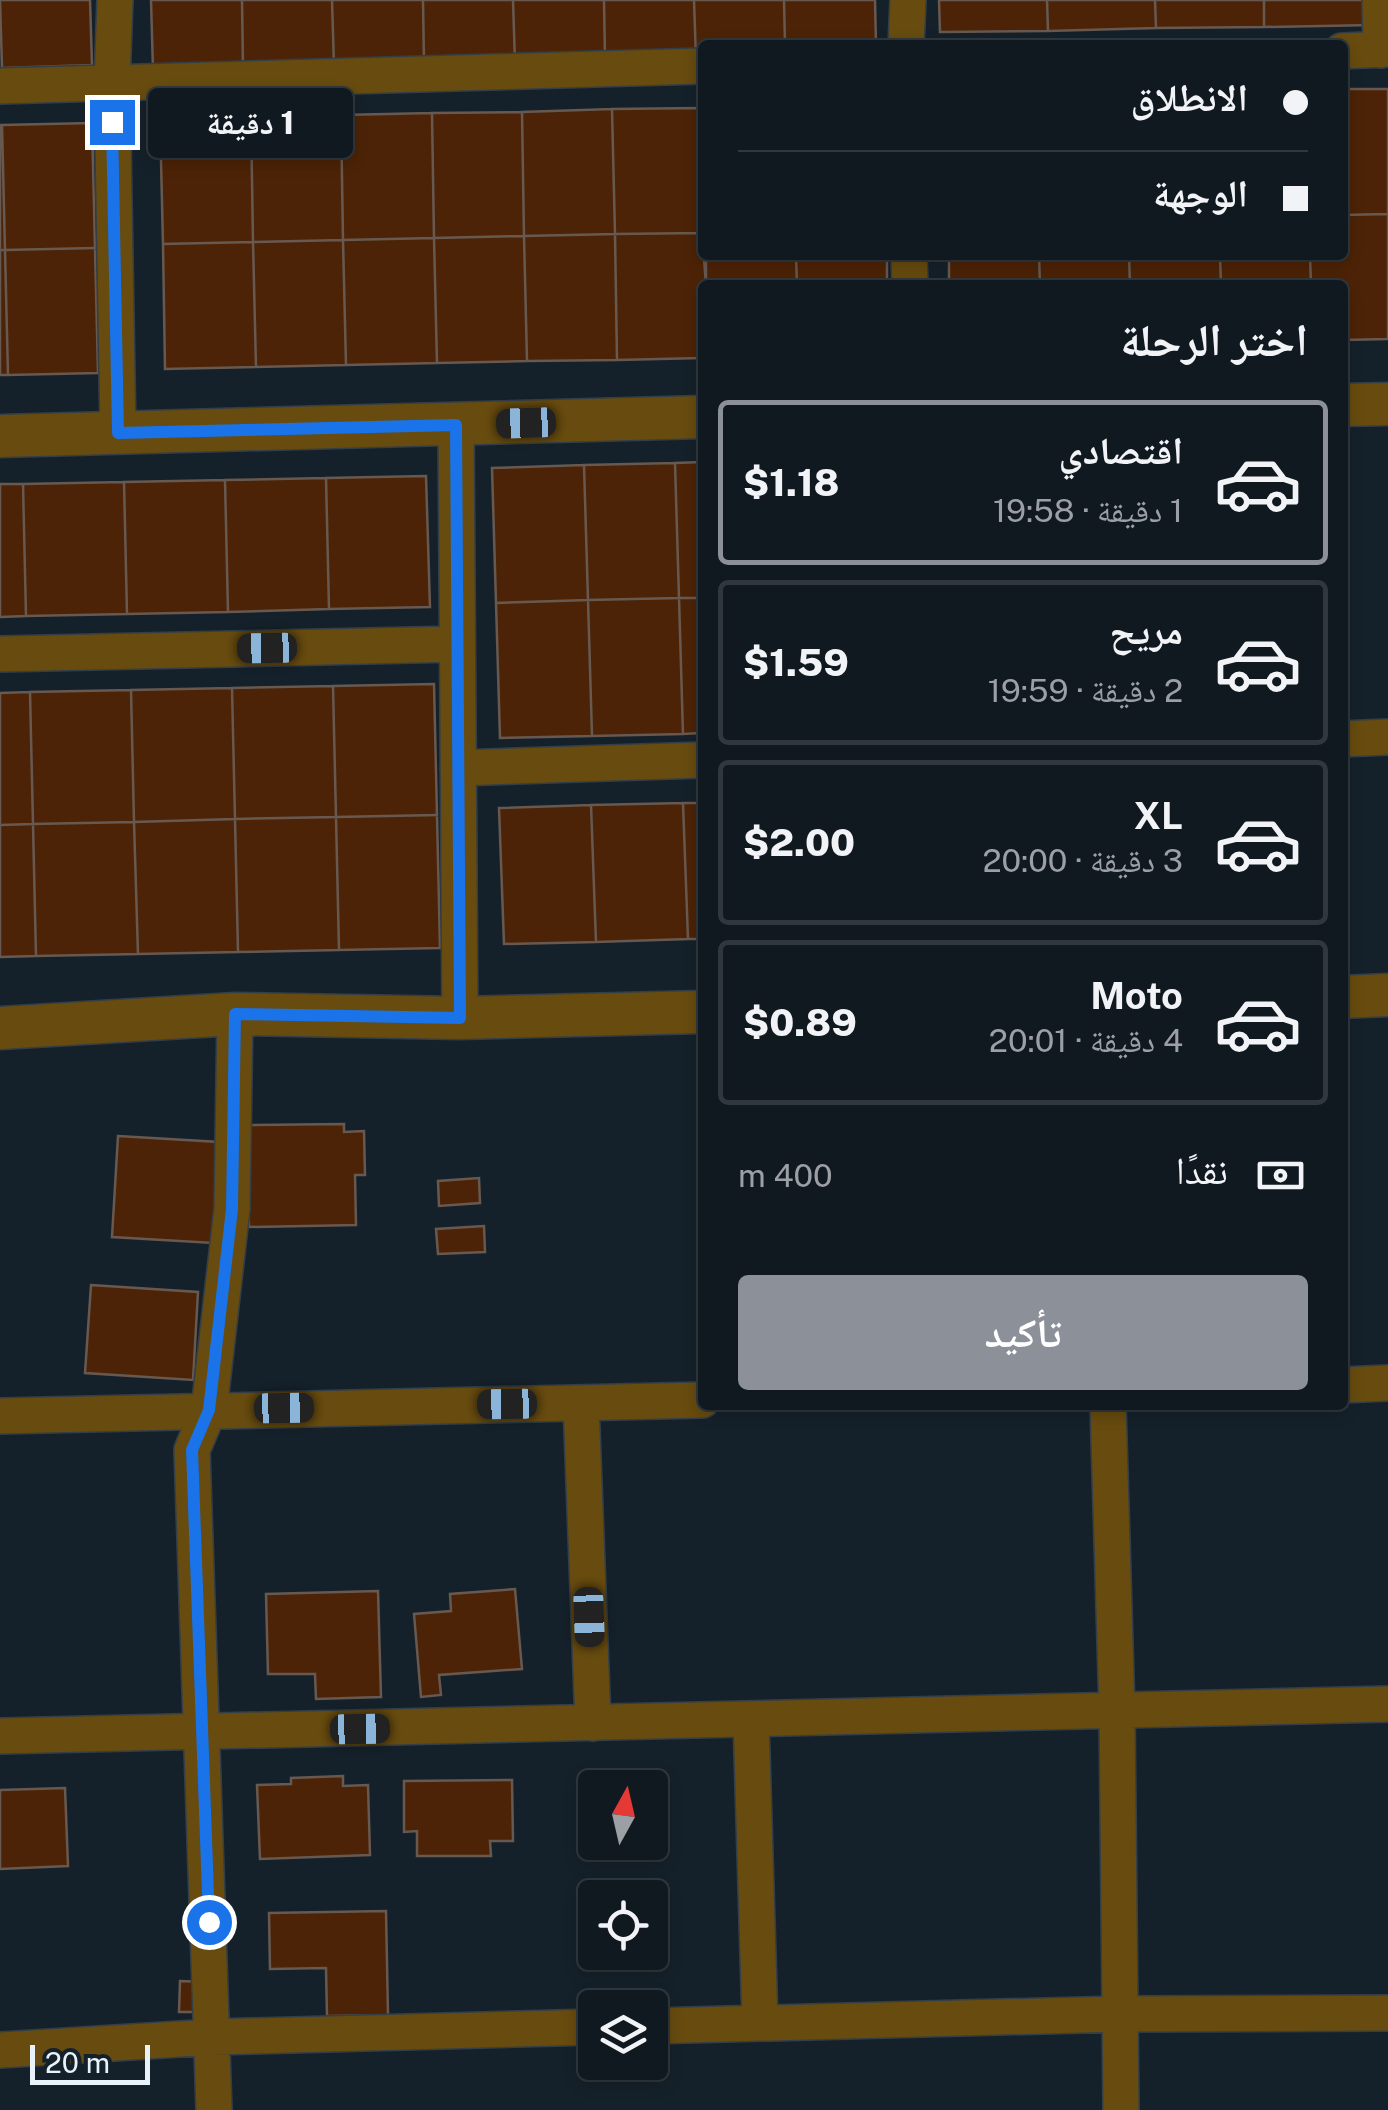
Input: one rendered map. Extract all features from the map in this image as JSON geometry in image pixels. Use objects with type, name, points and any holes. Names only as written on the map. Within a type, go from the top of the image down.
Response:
[{"type":"street","points":[[115,0],[112,83],[118,433]]},
{"type":"street","points":[[906,40],[908,0]]},
{"type":"street","points":[[1348,50],[1384,50],[1380,0]]},
{"type":"street","points":[[0,86],[698,66]]},
{"type":"street","points":[[1348,405],[1388,404]]},
{"type":"street","points":[[0,436],[698,417]]},
{"type":"street","points":[[456,425],[460,1018]]},
{"type":"street","points":[[0,654],[457,644]]},
{"type":"street","points":[[1348,738],[1388,737]]},
{"type":"street","points":[[458,768],[698,760]]},
{"type":"street","points":[[1348,996],[1388,996]]},
{"type":"street","points":[[0,1028],[235,1014],[460,1018],[698,1012]]},
{"type":"street","points":[[214,2110],[192,1450],[209,1410],[232,1209],[235,1014]]},
{"type":"street","points":[[1348,1384],[1388,1384]]},
{"type":"street","points":[[0,1416],[698,1400]]},
{"type":"street","points":[[582,1403],[593,1724]]},
{"type":"street","points":[[1108,1410],[1117,1710],[1121,2110]]},
{"type":"street","points":[[0,1736],[1388,1704]]},
{"type":"street","points":[[751,1719],[760,2023]]},
{"type":"street","points":[[668,2026],[1120,2014],[1388,2013]]},
{"type":"street","points":[[0,2050],[213,2037],[578,2027]]},
{"type":"building","points":[[0,0],[90,0],[92,65],[2,68]]},
{"type":"building","points":[[151,0],[242,0],[243,68],[153,70]]},
{"type":"building","points":[[242,0],[332,0],[334,66],[243,68]]},
{"type":"building","points":[[332,0],[423,0],[424,64],[334,66]]},
{"type":"building","points":[[423,0],[513,0],[515,63],[424,64]]},
{"type":"building","points":[[513,0],[604,0],[605,60],[515,63]]},
{"type":"building","points":[[604,0],[694,0],[696,59],[605,60]]},
{"type":"building","points":[[694,0],[784,0],[785,40],[698,40],[696,59]]},
{"type":"building","points":[[784,0],[875,0],[876,40],[785,40]]},
{"type":"building","points":[[939,0],[1047,0],[1048,31],[940,32]]},
{"type":"building","points":[[1047,0],[1155,0],[1156,28],[1048,31]]},
{"type":"building","points":[[1155,0],[1264,0],[1264,27],[1156,28]]},
{"type":"building","points":[[1264,0],[1372,0],[1372,25],[1264,27]]},
{"type":"building","points":[[1348,89],[1388,89],[1388,214],[1348,215]]},
{"type":"building","points":[[698,108],[698,233],[615,234],[612,109]]},
{"type":"building","points":[[612,109],[615,234],[524,236],[522,112]]},
{"type":"building","points":[[522,112],[524,236],[434,238],[432,113]]},
{"type":"building","points":[[432,113],[434,238],[343,240],[341,115]]},
{"type":"building","points":[[341,115],[343,240],[253,242],[251,117]]},
{"type":"building","points":[[251,117],[253,242],[163,244],[160,119]]},
{"type":"building","points":[[92,123],[95,248],[5,250],[2,125]]},
{"type":"building","points":[[2,125],[5,250],[0,250]]},
{"type":"building","points":[[1388,214],[1388,339],[1348,340],[1348,280],[1311,280],[1310,260],[1348,260],[1348,215]]},
{"type":"building","points":[[698,233],[698,260],[704,260],[706,280],[698,280],[698,358],[617,360],[615,234]]},
{"type":"building","points":[[615,234],[617,360],[527,361],[524,236]]},
{"type":"building","points":[[524,236],[527,361],[437,363],[434,238]]},
{"type":"building","points":[[434,238],[437,363],[346,365],[343,240]]},
{"type":"building","points":[[343,240],[346,365],[256,367],[253,242]]},
{"type":"building","points":[[253,242],[256,367],[165,369],[163,244]]},
{"type":"building","points":[[95,248],[98,373],[8,375],[5,250]]},
{"type":"building","points":[[0,250],[5,250],[8,375],[0,375]]},
{"type":"building","points":[[706,260],[796,260],[797,280],[706,280]]},
{"type":"building","points":[[796,260],[887,260],[887,280],[797,280]]},
{"type":"building","points":[[949,260],[1039,260],[1040,280],[949,280]]},
{"type":"building","points":[[1039,260],[1129,260],[1130,280],[1040,280]]},
{"type":"building","points":[[1129,260],[1220,260],[1221,280],[1130,280]]},
{"type":"building","points":[[1220,260],[1310,260],[1311,280],[1221,280]]},
{"type":"building","points":[[698,462],[698,598],[679,598],[675,463]]},
{"type":"building","points":[[675,463],[679,598],[588,600],[584,465]]},
{"type":"building","points":[[584,465],[588,600],[496,603],[492,468]]},
{"type":"building","points":[[426,476],[430,607],[329,609],[326,478]]},
{"type":"building","points":[[326,478],[329,609],[228,612],[225,480]]},
{"type":"building","points":[[225,480],[228,612],[127,614],[124,482]]},
{"type":"building","points":[[124,482],[127,614],[26,616],[23,484]]},
{"type":"building","points":[[0,484],[23,484],[26,616],[0,617]]},
{"type":"building","points":[[679,598],[698,598],[698,733],[683,734]]},
{"type":"building","points":[[679,598],[683,734],[592,736],[588,600]]},
{"type":"building","points":[[588,600],[592,736],[500,738],[496,603]]},
{"type":"building","points":[[434,684],[437,815],[336,817],[333,686]]},
{"type":"building","points":[[333,686],[336,817],[235,819],[232,688]]},
{"type":"building","points":[[232,688],[235,819],[134,822],[131,690]]},
{"type":"building","points":[[131,690],[134,822],[33,824],[30,692]]},
{"type":"building","points":[[30,692],[33,824],[0,825],[0,693]]},
{"type":"building","points":[[683,803],[698,803],[698,939],[688,939]]},
{"type":"building","points":[[683,803],[688,939],[596,942],[591,805]]},
{"type":"building","points":[[591,805],[596,942],[504,944],[499,808]]},
{"type":"building","points":[[437,815],[440,948],[339,950],[336,817]]},
{"type":"building","points":[[336,817],[339,950],[238,952],[235,819]]},
{"type":"building","points":[[235,819],[238,952],[138,954],[134,822]]},
{"type":"building","points":[[134,822],[138,954],[36,956],[33,824]]},
{"type":"building","points":[[33,824],[36,956],[0,957],[0,825]]},
{"type":"building","points":[[344,1124],[344,1132],[364,1131],[365,1175],[355,1175],[356,1225],[249,1227],[247,1125]]},
{"type":"building","points":[[118,1136],[219,1142],[213,1243],[112,1237]]},
{"type":"building","points":[[479,1178],[480,1203],[439,1206],[438,1181]]},
{"type":"building","points":[[484,1226],[485,1252],[438,1254],[436,1229]]},
{"type":"building","points":[[91,1285],[198,1292],[193,1380],[85,1373]]},
{"type":"building","points":[[515,1589],[522,1669],[439,1675],[441,1695],[421,1697],[414,1614],[451,1611],[450,1594]]},
{"type":"building","points":[[378,1591],[381,1697],[316,1699],[315,1674],[268,1674],[266,1594]]},
{"type":"building","points":[[343,1776],[343,1786],[368,1785],[370,1855],[260,1859],[257,1785],[291,1784],[291,1778]]},
{"type":"building","points":[[512,1780],[513,1841],[490,1841],[491,1856],[417,1856],[417,1831],[404,1832],[404,1781]]},
{"type":"building","points":[[65,1788],[68,1866],[0,1869],[0,1790]]},
{"type":"building","points":[[386,1911],[388,2015],[327,2016],[326,1968],[270,1969],[269,1913]]},
{"type":"building","points":[[180,1981],[204,1982],[203,2012],[179,2012]]},
{"type":"route","points":[[112,122],[118,433],[456,425],[460,1018],[235,1014],[232,1209],[209,1410],[192,1450],[209,1922]]}]
